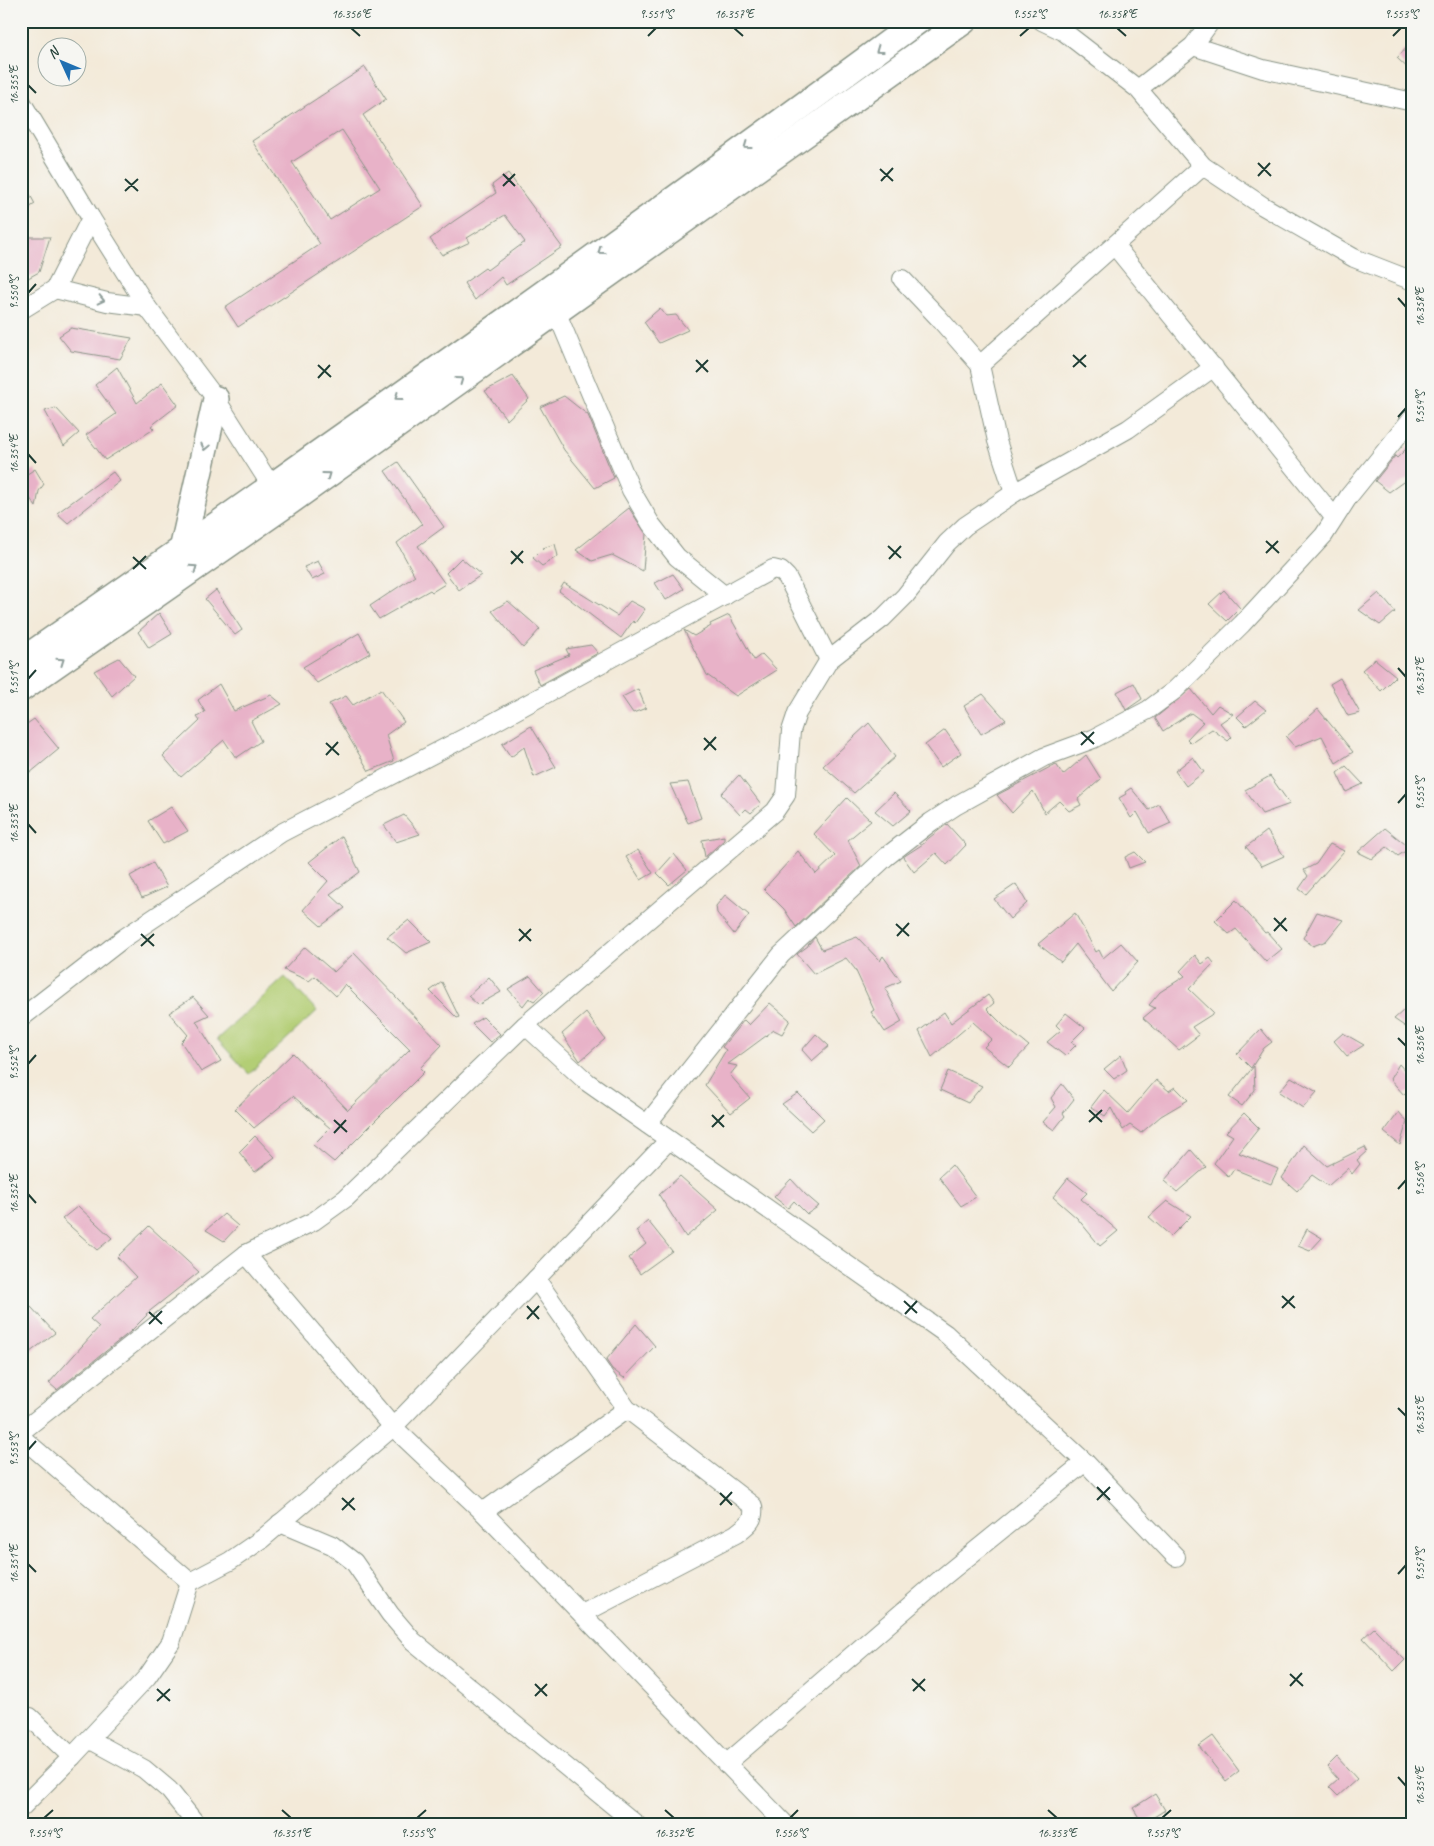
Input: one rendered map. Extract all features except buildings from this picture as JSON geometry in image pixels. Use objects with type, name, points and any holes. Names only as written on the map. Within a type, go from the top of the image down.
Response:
[{"type":"street","points":[[21,661],[182,550],[278,497],[556,311],[636,241],[918,21]]},
{"type":"street","points":[[21,689],[278,497],[636,241],[964,21]]},
{"type":"street","points":[[1042,21],[1063,31],[1138,89],[1203,166],[1263,206],[1354,258],[1413,281]]},
{"type":"street","points":[[1138,89],[1193,46],[1211,21]]},
{"type":"street","points":[[1193,46],[1262,69],[1413,102]]},
{"type":"street","points":[[24,111],[147,307],[216,399],[278,497]]},
{"type":"street","points":[[980,366],[1203,166]]},
{"type":"street","points":[[21,310],[55,289],[91,218]]},
{"type":"street","points":[[1115,246],[1334,517]]},
{"type":"street","points":[[902,279],[938,316],[980,366],[997,441],[1014,493]]},
{"type":"street","points":[[55,289],[107,302],[147,307]]},
{"type":"street","points":[[556,311],[630,490],[651,524],[677,557],[725,596]]},
{"type":"street","points":[[21,1432],[246,1254],[314,1221],[346,1198],[525,1025],[775,811],[786,795],[791,731],[797,713],[829,660],[883,618],[905,596],[947,543],[965,526],[1014,493],[1128,429],[1214,367]]},
{"type":"street","points":[[182,550],[216,399]]},
{"type":"street","points":[[647,1124],[781,955],[886,857],[931,822],[957,805],[1044,758],[1093,739],[1148,710],[1175,690],[1249,617],[1324,535],[1349,496],[1413,417]]},
{"type":"street","points":[[21,1018],[124,938],[281,833],[489,725],[773,569],[781,571],[787,578],[829,660]]},
{"type":"street","points":[[525,1025],[587,1082],[946,1334],[1085,1462],[1176,1557]]},
{"type":"street","points":[[21,1808],[72,1757],[147,1676],[171,1642],[190,1582],[230,1561],[262,1539],[393,1426],[669,1140]]},
{"type":"street","points":[[246,1254],[393,1426],[483,1512],[786,1825]]},
{"type":"street","points":[[536,1279],[626,1409],[753,1506],[754,1515],[748,1524],[736,1534],[582,1614]]},
{"type":"street","points":[[483,1512],[626,1409]]},
{"type":"street","points":[[21,1437],[190,1582]]},
{"type":"street","points":[[726,1764],[943,1577],[1085,1462]]},
{"type":"street","points":[[280,1523],[332,1545],[354,1562],[390,1614],[413,1641],[637,1825]]},
{"type":"street","points":[[21,1716],[30,1717],[72,1757]]},
{"type":"street","points":[[89,1739],[144,1769],[168,1790],[197,1825]]},
{"type":"green space","points":[[285,977],[317,1011],[249,1074],[217,1039]]}]
